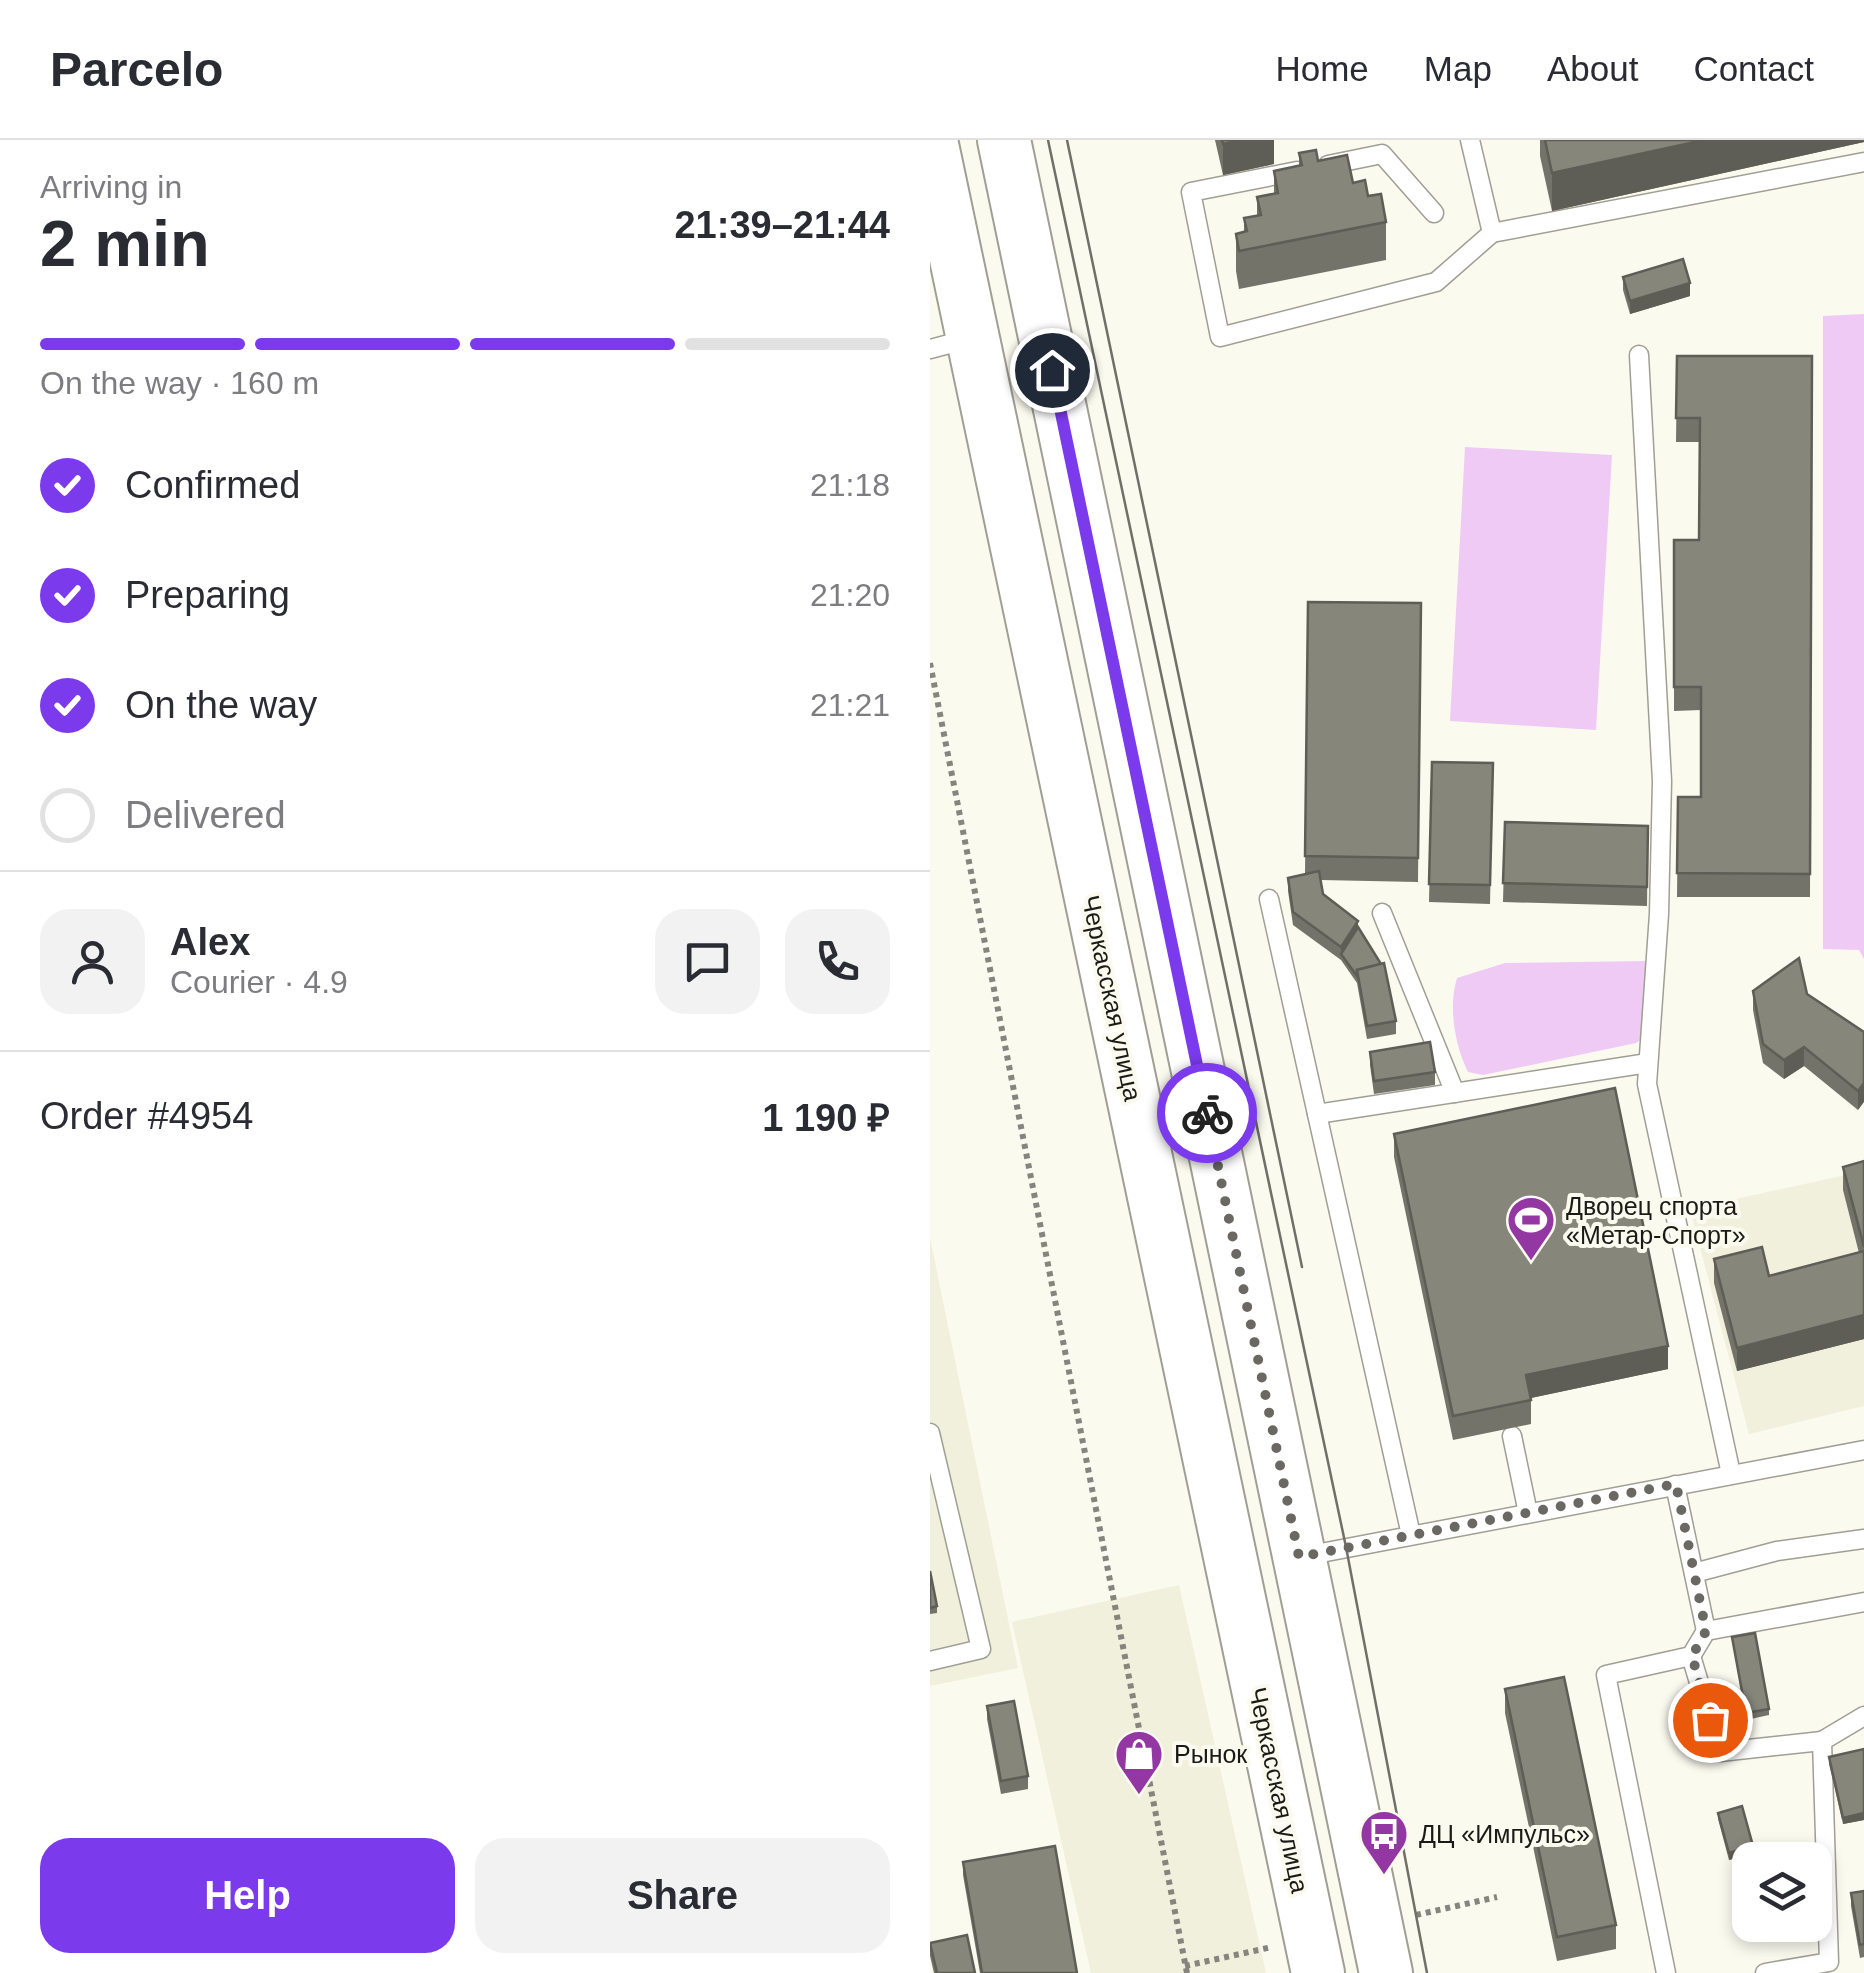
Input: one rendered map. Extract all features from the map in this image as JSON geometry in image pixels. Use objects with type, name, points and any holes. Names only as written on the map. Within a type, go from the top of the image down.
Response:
[{"type":"main road","name":"Черкасская улица","points":[[931,140],[952,344],[1318,1973]]},
{"type":"main road","points":[[1004,140],[1386,1973]]},
{"type":"lane","points":[[1470,140],[1492,233]]},
{"type":"lane","points":[[1434,213],[1382,154],[1190,192],[1220,337],[1436,282],[1492,233],[1864,162]]},
{"type":"lane","points":[[1639,355],[1662,780],[1659,914],[1646,1084],[1731,1474]]},
{"type":"lane","points":[[1269,899],[1411,1535]]},
{"type":"lane","points":[[1382,913],[1456,1093]]},
{"type":"lane","points":[[1317,1114],[1648,1063]]},
{"type":"lane","points":[[930,1433],[981,1649],[930,1661]]},
{"type":"lane","points":[[1512,1436],[1528,1513]]},
{"type":"lane","points":[[1299,1557],[1864,1450]]},
{"type":"lane","points":[[1676,1484],[1706,1631],[1692,1656],[1720,1752],[1822,1741],[1864,1716]]},
{"type":"lane","points":[[1694,1574],[1777,1551],[1864,1539]]},
{"type":"lane","points":[[1706,1631],[1864,1602]]},
{"type":"lane","points":[[1666,1973],[1606,1676],[1692,1656]]},
{"type":"lane","points":[[1764,1973],[1829,1962],[1822,1741]]},
{"type":"path","points":[[930,662],[1187,1973]]},
{"type":"shaded area","points":[[1864,314],[1864,959],[1859,950],[1823,949],[1823,316]]},
{"type":"shaded area","points":[[1465,447],[1612,455],[1596,730],[1450,721]]},
{"type":"shaded area","points":[[1647,961],[1643,1038],[1636,1043],[1483,1075],[1468,1072],[1454,1026],[1457,978],[1505,963]]},
{"type":"shaded area","points":[[1864,1171],[1864,1406],[1749,1434],[1690,1209]]},
{"type":"shaded area","points":[[930,1238],[1018,1668],[930,1686]]},
{"type":"shaded area","name":"Рынок","points":[[1179,1585],[1266,1973],[1091,1973],[1012,1622]]},
{"type":"building","points":[[1545,140],[1704,140],[1552,173]]},
{"type":"building","points":[[1316,150],[1318,161],[1347,155],[1353,183],[1365,180],[1368,196],[1381,194],[1386,222],[1239,251],[1236,234],[1247,231],[1244,218],[1261,215],[1257,197],[1278,193],[1274,171],[1302,165],[1299,153]]},
{"type":"building","points":[[1683,259],[1690,283],[1630,301],[1623,277]]},
{"type":"building","points":[[1677,356],[1812,356],[1810,874],[1677,873],[1678,797],[1701,797],[1701,687],[1674,687],[1674,540],[1699,540],[1700,418],[1676,418]]},
{"type":"building","points":[[1308,602],[1421,603],[1418,858],[1305,856]]},
{"type":"building","points":[[1432,762],[1493,763],[1490,885],[1429,884]]},
{"type":"building","points":[[1505,822],[1648,826],[1647,887],[1503,883]]},
{"type":"building","points":[[1319,871],[1323,894],[1358,921],[1341,947],[1293,912],[1288,878]]},
{"type":"building","points":[[1358,927],[1381,964],[1357,970],[1357,976],[1341,954]]},
{"type":"building","points":[[1799,958],[1807,994],[1864,1032],[1864,1083],[1858,1091],[1804,1047],[1784,1060],[1763,1044],[1753,991]]},
{"type":"building","points":[[1384,963],[1396,1021],[1367,1026],[1357,970]]},
{"type":"building","points":[[1430,1042],[1435,1072],[1374,1081],[1370,1052]]},
{"type":"building","name":"Дворец спорта «Метар-Спорт»","points":[[1615,1088],[1668,1346],[1526,1375],[1531,1400],[1453,1416],[1394,1134]]},
{"type":"building","points":[[1864,1161],[1864,1247],[1843,1167]]},
{"type":"building","points":[[1762,1247],[1769,1276],[1864,1251],[1864,1315],[1737,1348],[1714,1259]]},
{"type":"building","points":[[930,1571],[937,1606],[930,1608]]},
{"type":"building","points":[[1755,1633],[1769,1709],[1746,1713],[1732,1637]]},
{"type":"building","points":[[1564,1677],[1616,1925],[1557,1937],[1505,1689]]},
{"type":"building","points":[[1014,1701],[1028,1776],[1001,1781],[987,1706]]},
{"type":"building","points":[[1864,1749],[1864,1813],[1843,1818],[1829,1757]]},
{"type":"building","points":[[1742,1806],[1752,1842],[1732,1842],[1729,1853],[1718,1813]]},
{"type":"building","points":[[1055,1846],[1077,1973],[982,1973],[963,1862]]},
{"type":"building","points":[[1864,1891],[1864,1944],[1860,1945],[1851,1893]]},
{"type":"building","points":[[967,1935],[975,1973],[937,1973],[930,1943]]},
{"type":"tram line","points":[[1048,140],[1346,1547],[1427,1973]]},
{"type":"tram line","points":[[1067,140],[1302,1267]]},
{"type":"way so far","points":[[1207,1113],[1299,1557],[1676,1484],[1706,1631],[1692,1656],[1710,1720]]},
{"type":"place","name":"Дворец спорта «Метар-Спорт»","points":[[1531,1262]]},
{"type":"place","name":"Рынок","points":[[1139,1796]]},
{"type":"place","name":"ДЦ «Импульс»","points":[[1384,1876]]},
{"type":"route","points":[[1052,370],[1207,1113]]}]
